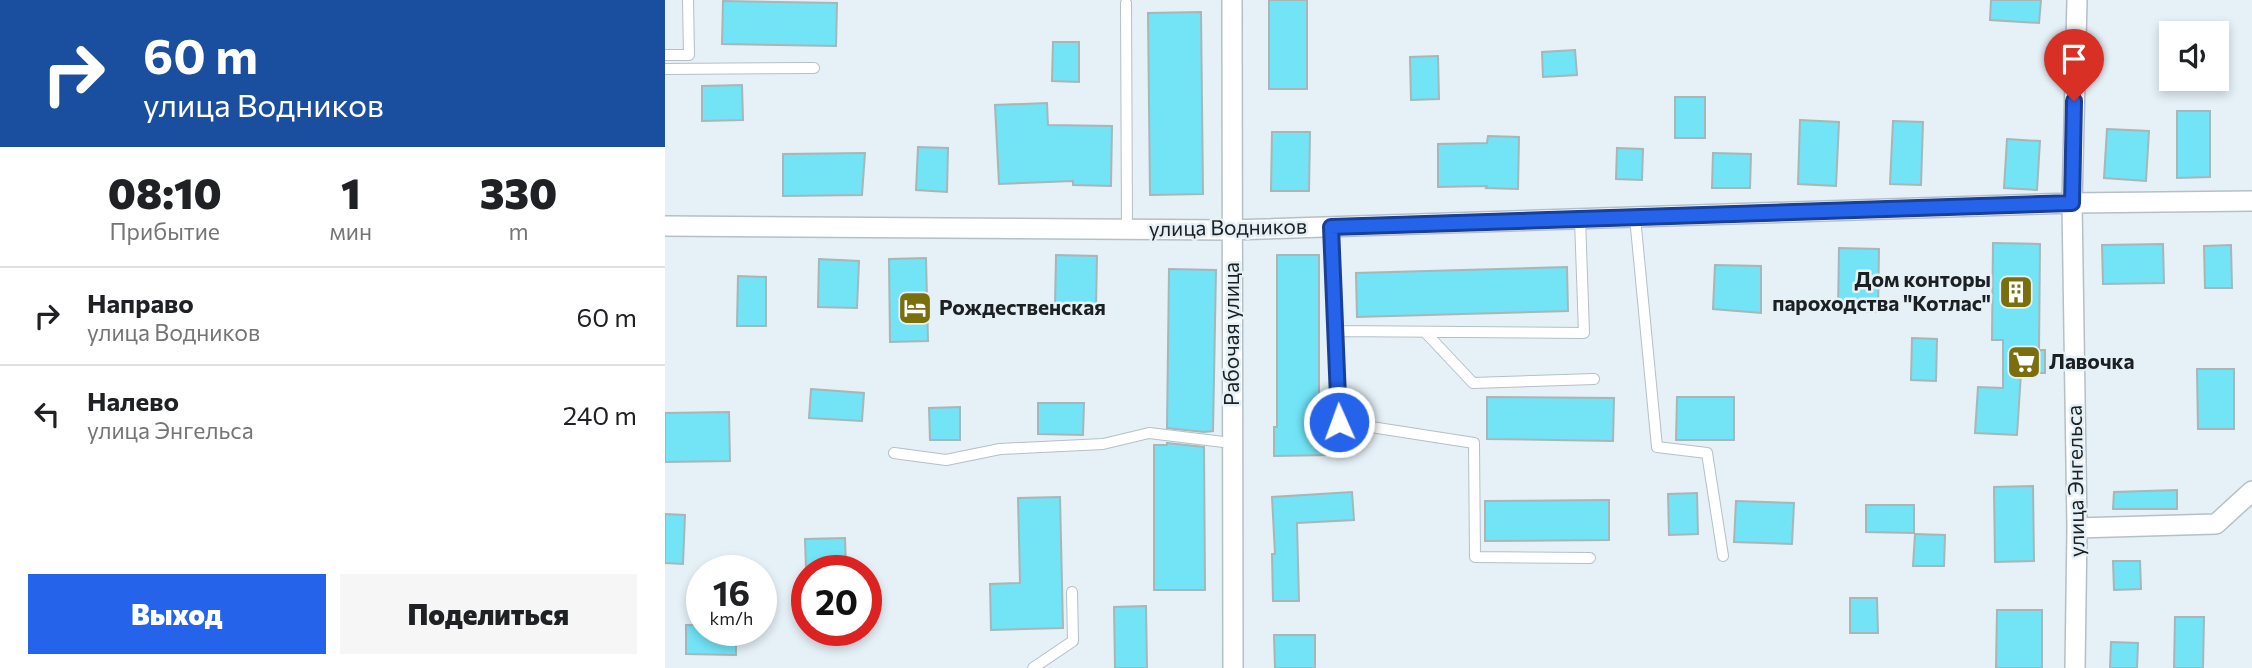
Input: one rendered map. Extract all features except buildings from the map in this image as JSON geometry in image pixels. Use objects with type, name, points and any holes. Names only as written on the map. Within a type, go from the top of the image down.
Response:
[{"type":"street","name":"Рабочая улица","points":[[1231,0],[1233,668]]},
{"type":"street","name":"улица Энгельса","points":[[2075,668],[2077,528],[2072,203],[2077,0]]},
{"type":"street","name":"улица Водников","points":[[665,226],[1231,230],[2072,203],[2252,201]]},
{"type":"street","points":[[2077,528],[2216,524],[2252,491]]},
{"type":"lane","points":[[665,55],[689,55],[688,0]]},
{"type":"lane","points":[[1126,3],[1127,229]]},
{"type":"lane","points":[[665,69],[814,68]]},
{"type":"lane","points":[[1635,217],[1657,447],[1707,453],[1723,556]]},
{"type":"lane","points":[[1336,331],[1584,333],[1580,219]]},
{"type":"lane","points":[[1331,227],[1339,422],[1474,443],[1475,557],[1591,558]]},
{"type":"lane","points":[[1425,332],[1473,383],[1594,379]]},
{"type":"lane","points":[[894,453],[946,460],[1000,449],[1103,444],[1149,433],[1232,443]]},
{"type":"lane","points":[[1033,668],[1073,641],[1072,593]]},
{"type":"place","name":"Дом конторы пароходства \"Котлас\"","points":[[2016,292]]},
{"type":"place","name":"Рождественская","points":[[915,308]]},
{"type":"place","name":"Лавочка","points":[[2024,362]]},
{"type":"route","points":[[1339,422],[1331,227],[2072,203],[2074,101]]}]
